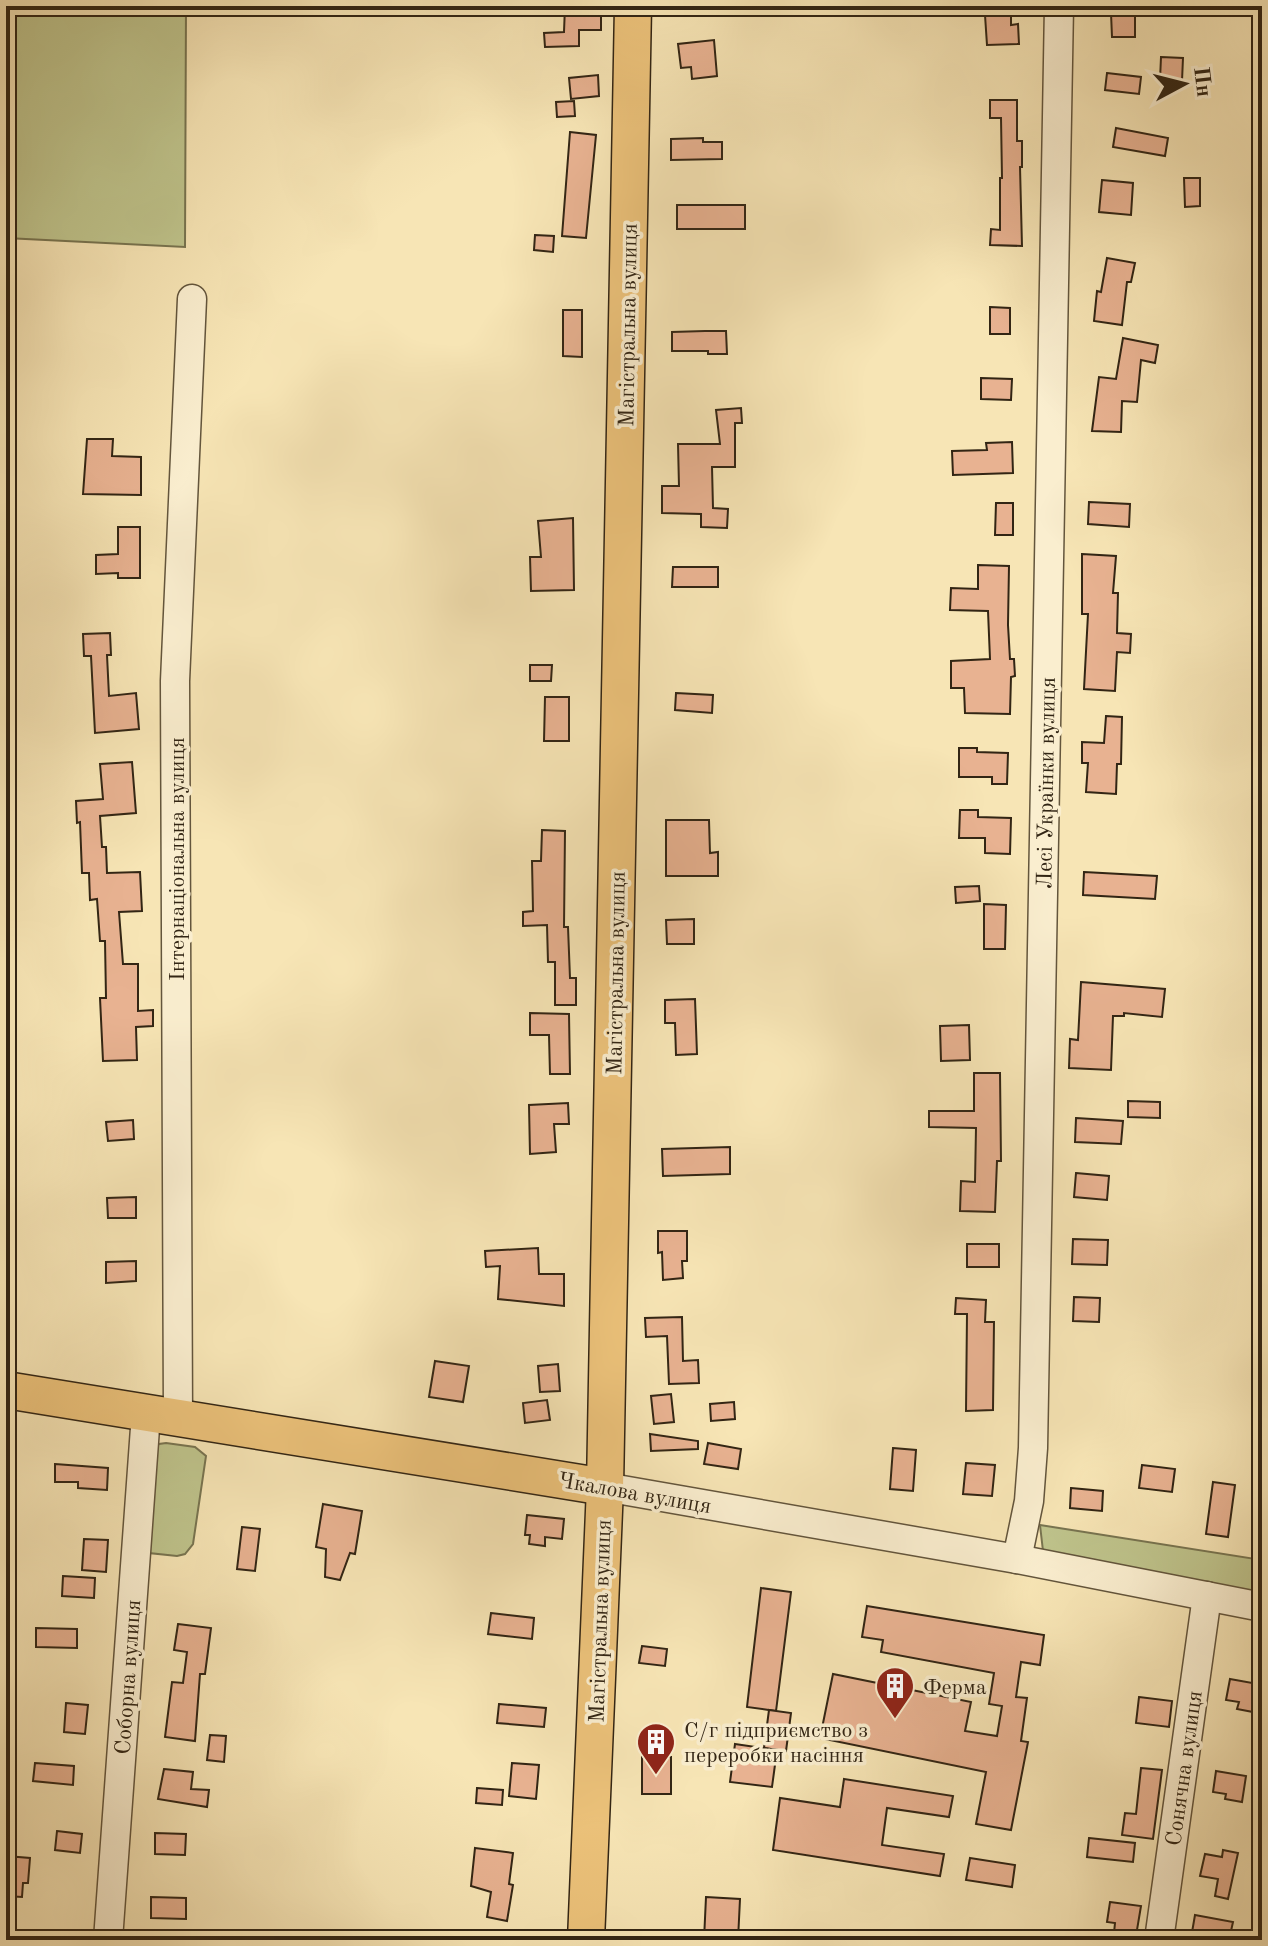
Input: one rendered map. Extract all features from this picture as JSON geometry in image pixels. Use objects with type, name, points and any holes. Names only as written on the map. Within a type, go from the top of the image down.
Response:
[{"type":"main road","name":"Магістральна вулиця","points":[[586,1940],[605,1487],[633,6]]},
{"type":"main road","name":"Чкалова вулиця","points":[[6,1390],[605,1487]]},
{"type":"street","name":"Лесі Українки вулиця","points":[[1017,1559],[1029,1501],[1033,1448],[1059,6]]},
{"type":"street","name":"Інтернаціональна вулиця","points":[[162,1417],[175,681],[192,299]]},
{"type":"street","name":"Соборна вулиця","points":[[108,1940],[162,1417]]},
{"type":"street","name":"Чкалова вулиця","points":[[605,1487],[1017,1559],[1262,1607]]},
{"type":"street","name":"Сонячна вулиця","points":[[1159,1940],[1207,1596]]},
{"type":"green space","points":[[6,6],[186,6],[185,247],[6,238]]},
{"type":"green space","points":[[159,1444],[195,1447],[206,1456],[193,1544],[185,1554],[177,1556],[149,1553],[153,1452]]},
{"type":"green space","points":[[1040,1525],[1262,1560],[1262,1597],[1043,1551]]},
{"type":"building","points":[[565,6],[601,6],[601,30],[579,30],[579,46],[545,47],[544,33],[564,32]]},
{"type":"building","points":[[1111,13],[1135,13],[1135,37],[1112,37]]},
{"type":"building","points":[[1011,14],[1011,25],[1018,24],[1019,44],[987,45],[985,15]]},
{"type":"building","points":[[714,40],[717,76],[692,79],[691,67],[681,68],[678,44]]},
{"type":"building","points":[[1161,57],[1183,58],[1182,81],[1160,80]]},
{"type":"building","points":[[1107,73],[1141,77],[1139,94],[1105,90]]},
{"type":"building","points":[[598,75],[599,96],[571,99],[569,78]]},
{"type":"building","points":[[990,100],[1017,100],[1017,141],[1022,141],[1022,246],[990,245],[991,229],[1000,230],[1002,178],[1001,118],[990,118]]},
{"type":"building","points":[[574,101],[575,116],[557,117],[556,102]]},
{"type":"building","points":[[1116,128],[1168,138],[1165,156],[1113,147]]},
{"type":"building","points":[[570,132],[596,135],[586,238],[562,236]]},
{"type":"building","points":[[703,138],[703,142],[722,142],[722,159],[671,160],[671,139]]},
{"type":"building","points":[[1184,178],[1200,178],[1200,206],[1185,207]]},
{"type":"building","points":[[1102,180],[1133,183],[1131,215],[1099,212]]},
{"type":"building","points":[[677,205],[745,205],[745,229],[677,229]]},
{"type":"building","points":[[535,235],[554,236],[553,252],[534,250]]},
{"type":"building","points":[[1107,258],[1135,263],[1131,282],[1127,282],[1122,325],[1094,321],[1097,291],[1101,292]]},
{"type":"building","points":[[990,307],[1010,308],[1010,334],[990,334]]},
{"type":"building","points":[[563,310],[582,310],[582,357],[563,356]]},
{"type":"building","points":[[726,331],[727,354],[672,351],[672,332]]},
{"type":"building","points":[[1123,338],[1158,345],[1155,363],[1141,360],[1137,402],[1122,401],[1121,432],[1092,431],[1099,377],[1116,379]]},
{"type":"building","points":[[981,378],[1012,379],[1011,400],[981,399]]},
{"type":"building","points":[[741,408],[742,423],[735,423],[735,467],[712,467],[713,508],[728,509],[727,528],[701,527],[701,514],[662,513],[662,486],[679,486],[678,444],[720,444],[716,410]]},
{"type":"building","points":[[87,439],[113,439],[112,456],[141,457],[141,495],[83,494]]},
{"type":"building","points":[[1012,442],[1013,473],[953,475],[952,451],[987,450],[986,443]]},
{"type":"building","points":[[1089,502],[1130,504],[1129,527],[1088,524]]},
{"type":"building","points":[[996,503],[1013,503],[1013,535],[995,535]]},
{"type":"building","points":[[573,518],[574,590],[531,591],[530,557],[541,557],[538,521]]},
{"type":"building","points":[[118,527],[140,527],[140,578],[118,578],[118,573],[96,574],[96,555],[118,554]]},
{"type":"building","points":[[1082,554],[1116,556],[1113,593],[1118,593],[1117,633],[1131,634],[1130,653],[1117,652],[1115,691],[1084,689],[1088,614],[1082,614]]},
{"type":"building","points":[[978,565],[1009,566],[1008,625],[1010,659],[1014,659],[1015,676],[1011,677],[1010,714],[965,713],[964,688],[951,688],[951,661],[990,659],[988,611],[950,610],[951,588],[978,589]]},
{"type":"building","points":[[673,567],[718,567],[718,587],[672,587]]},
{"type":"building","points":[[110,633],[111,655],[107,655],[109,696],[136,693],[139,729],[95,733],[91,656],[84,656],[83,634]]},
{"type":"building","points":[[530,665],[552,665],[551,681],[530,681]]},
{"type":"building","points":[[676,693],[713,695],[712,713],[675,710]]},
{"type":"building","points":[[545,697],[569,697],[569,741],[544,741]]},
{"type":"building","points":[[1106,716],[1122,717],[1121,764],[1117,764],[1116,794],[1086,792],[1088,763],[1082,763],[1082,742],[1104,743]]},
{"type":"building","points":[[959,748],[1008,753],[1007,784],[992,784],[992,777],[959,777]]},
{"type":"building","points":[[132,762],[136,813],[100,816],[102,847],[106,847],[107,873],[140,872],[142,911],[119,912],[123,964],[138,964],[138,1011],[153,1010],[153,1026],[136,1027],[137,1060],[103,1061],[100,998],[106,998],[105,941],[100,941],[97,899],[90,900],[89,873],[82,873],[76,801],[103,799],[100,764]]},
{"type":"building","points":[[960,810],[978,810],[978,817],[1011,818],[1010,854],[985,853],[985,838],[959,838]]},
{"type":"building","points":[[666,820],[709,820],[710,853],[718,852],[718,876],[666,876]]},
{"type":"building","points":[[542,830],[565,831],[564,927],[568,927],[570,978],[576,978],[576,1005],[555,1005],[555,962],[548,962],[547,925],[523,926],[523,912],[533,911],[532,861],[541,861]]},
{"type":"building","points":[[1084,872],[1157,876],[1155,899],[1083,895]]},
{"type":"building","points":[[979,886],[980,901],[956,903],[955,887]]},
{"type":"building","points":[[984,904],[1006,905],[1005,949],[984,949]]},
{"type":"building","points":[[694,919],[694,944],[667,944],[666,920]]},
{"type":"building","points":[[1081,982],[1165,989],[1162,1017],[1124,1013],[1124,1016],[1113,1016],[1111,1070],[1069,1068],[1070,1039],[1078,1040]]},
{"type":"building","points":[[695,999],[697,1054],[676,1055],[675,1023],[665,1023],[665,1000]]},
{"type":"building","points":[[530,1013],[569,1014],[570,1074],[550,1074],[549,1035],[530,1035]]},
{"type":"building","points":[[969,1025],[970,1060],[941,1061],[940,1026]]},
{"type":"building","points":[[974,1073],[1000,1073],[1001,1161],[997,1161],[995,1212],[960,1211],[961,1181],[975,1182],[976,1128],[929,1127],[929,1111],[974,1111]]},
{"type":"building","points":[[1128,1101],[1160,1102],[1160,1118],[1128,1117]]},
{"type":"building","points":[[568,1103],[569,1124],[554,1124],[556,1152],[530,1154],[529,1105]]},
{"type":"building","points":[[1076,1118],[1123,1121],[1121,1144],[1075,1142]]},
{"type":"building","points":[[133,1120],[134,1139],[108,1141],[106,1122]]},
{"type":"building","points":[[730,1147],[730,1174],[663,1176],[662,1149]]},
{"type":"building","points":[[1076,1173],[1109,1176],[1107,1200],[1074,1197]]},
{"type":"building","points":[[136,1197],[136,1218],[108,1218],[107,1198]]},
{"type":"building","points":[[658,1231],[687,1231],[687,1261],[682,1261],[683,1278],[663,1280]]},
{"type":"building","points":[[1073,1239],[1108,1240],[1107,1265],[1072,1264]]},
{"type":"building","points":[[967,1244],[999,1244],[999,1267],[967,1267]]},
{"type":"building","points":[[538,1248],[539,1274],[564,1274],[564,1306],[498,1299],[500,1266],[486,1267],[485,1251]]},
{"type":"building","points":[[136,1261],[136,1281],[106,1283],[106,1262]]},
{"type":"building","points":[[1074,1297],[1100,1298],[1099,1322],[1073,1321]]},
{"type":"building","points":[[956,1298],[986,1300],[985,1322],[994,1322],[993,1410],[966,1411],[967,1314],[955,1314]]},
{"type":"building","points":[[682,1317],[683,1361],[698,1360],[699,1383],[669,1384],[667,1336],[646,1337],[645,1318]]},
{"type":"building","points":[[435,1361],[469,1366],[463,1402],[429,1397]]},
{"type":"building","points":[[558,1364],[560,1391],[540,1392],[538,1366]]},
{"type":"building","points":[[671,1394],[674,1422],[654,1424],[651,1396]]},
{"type":"building","points":[[547,1400],[550,1420],[525,1423],[523,1403]]},
{"type":"building","points":[[734,1402],[735,1419],[711,1421],[710,1404]]},
{"type":"building","points":[[650,1434],[698,1441],[698,1449],[651,1451]]},
{"type":"building","points":[[708,1443],[741,1449],[738,1469],[704,1464]]},
{"type":"building","points":[[893,1448],[916,1450],[913,1491],[890,1489]]},
{"type":"building","points":[[966,1463],[995,1465],[992,1496],[963,1494]]},
{"type":"building","points":[[55,1464],[108,1468],[107,1490],[78,1488],[78,1482],[55,1482]]},
{"type":"building","points":[[1142,1465],[1175,1469],[1172,1492],[1139,1488]]},
{"type":"building","points":[[1213,1482],[1235,1485],[1228,1537],[1206,1534]]},
{"type":"building","points":[[1071,1488],[1103,1491],[1102,1511],[1070,1508]]},
{"type":"building","points":[[323,1504],[362,1511],[355,1554],[350,1553],[340,1580],[325,1577],[326,1549],[316,1547]]},
{"type":"building","points":[[527,1515],[564,1519],[562,1539],[545,1537],[545,1546],[529,1544],[530,1535],[525,1535]]},
{"type":"building","points":[[242,1527],[260,1529],[255,1571],[237,1569]]},
{"type":"building","points":[[84,1539],[108,1540],[106,1572],[82,1570]]},
{"type":"building","points":[[63,1576],[95,1578],[94,1598],[62,1596]]},
{"type":"building","points":[[761,1588],[791,1592],[776,1711],[747,1707]]},
{"type":"building","points":[[867,1606],[1044,1635],[1040,1665],[1021,1662],[1016,1697],[1027,1698],[1021,1741],[1028,1742],[1011,1830],[976,1824],[986,1772],[820,1738],[833,1674],[971,1702],[965,1731],[997,1736],[1002,1706],[989,1704],[994,1673],[881,1652],[883,1640],[862,1637]]},
{"type":"building","points":[[491,1613],[534,1618],[532,1639],[488,1634]]},
{"type":"building","points":[[178,1624],[211,1628],[205,1674],[200,1674],[195,1741],[165,1737],[172,1682],[183,1683],[187,1652],[174,1650]]},
{"type":"building","points":[[36,1628],[77,1629],[77,1648],[36,1647]]},
{"type":"building","points":[[642,1646],[667,1649],[665,1666],[639,1663]]},
{"type":"building","points":[[1230,1679],[1258,1684],[1253,1712],[1237,1709],[1239,1702],[1226,1700]]},
{"type":"building","points":[[1139,1697],[1172,1701],[1169,1727],[1136,1723]]},
{"type":"building","points":[[66,1703],[88,1705],[85,1734],[64,1732]]},
{"type":"building","points":[[499,1704],[546,1708],[544,1727],[497,1723]]},
{"type":"building","points":[[769,1710],[791,1713],[786,1751],[764,1748]]},
{"type":"building","points":[[210,1735],[226,1736],[224,1762],[207,1760]]},
{"type":"building","points":[[735,1744],[777,1750],[772,1787],[730,1782]]},
{"type":"building","name":"С/г підприємство з переробки насіння","points":[[642,1757],[671,1757],[671,1794],[642,1794]]},
{"type":"building","points":[[35,1763],[74,1766],[73,1785],[33,1781]]},
{"type":"building","points":[[512,1763],[539,1765],[536,1799],[509,1796]]},
{"type":"building","points":[[1141,1768],[1162,1770],[1153,1839],[1122,1835],[1125,1813],[1136,1814]]},
{"type":"building","points":[[164,1769],[193,1772],[191,1789],[209,1790],[207,1807],[158,1799]]},
{"type":"building","points":[[1216,1771],[1246,1776],[1242,1802],[1225,1799],[1226,1794],[1213,1792]]},
{"type":"building","points":[[844,1779],[953,1796],[949,1817],[887,1808],[882,1845],[944,1854],[940,1876],[773,1850],[780,1798],[840,1807]]},
{"type":"building","points":[[477,1788],[503,1790],[502,1805],[476,1803]]},
{"type":"building","points":[[57,1831],[82,1834],[80,1853],[55,1850]]},
{"type":"building","points":[[155,1833],[186,1834],[185,1855],[155,1854]]},
{"type":"building","points":[[1089,1838],[1135,1843],[1133,1862],[1087,1857]]},
{"type":"building","points":[[475,1848],[513,1853],[509,1884],[513,1885],[507,1921],[487,1917],[491,1892],[471,1886]]},
{"type":"building","points":[[1223,1850],[1238,1853],[1228,1899],[1215,1896],[1218,1879],[1200,1876],[1205,1854],[1222,1857]]},
{"type":"building","points":[[6,1856],[30,1858],[28,1883],[23,1883],[22,1897],[6,1896]]},
{"type":"building","points":[[970,1858],[1015,1865],[1012,1887],[966,1880]]},
{"type":"building","points":[[151,1897],[186,1898],[186,1919],[151,1918]]},
{"type":"building","points":[[706,1897],[740,1899],[738,1940],[704,1940]]},
{"type":"building","points":[[1110,1902],[1141,1906],[1136,1936],[1114,1933],[1115,1923],[1107,1922]]},
{"type":"building","points":[[1195,1915],[1233,1922],[1229,1940],[1191,1938]]},
{"type":"place","name":"Ферма","points":[[895,1720]]},
{"type":"place","name":"С/г підприємство з переробки насіння","points":[[656,1776]]}]
